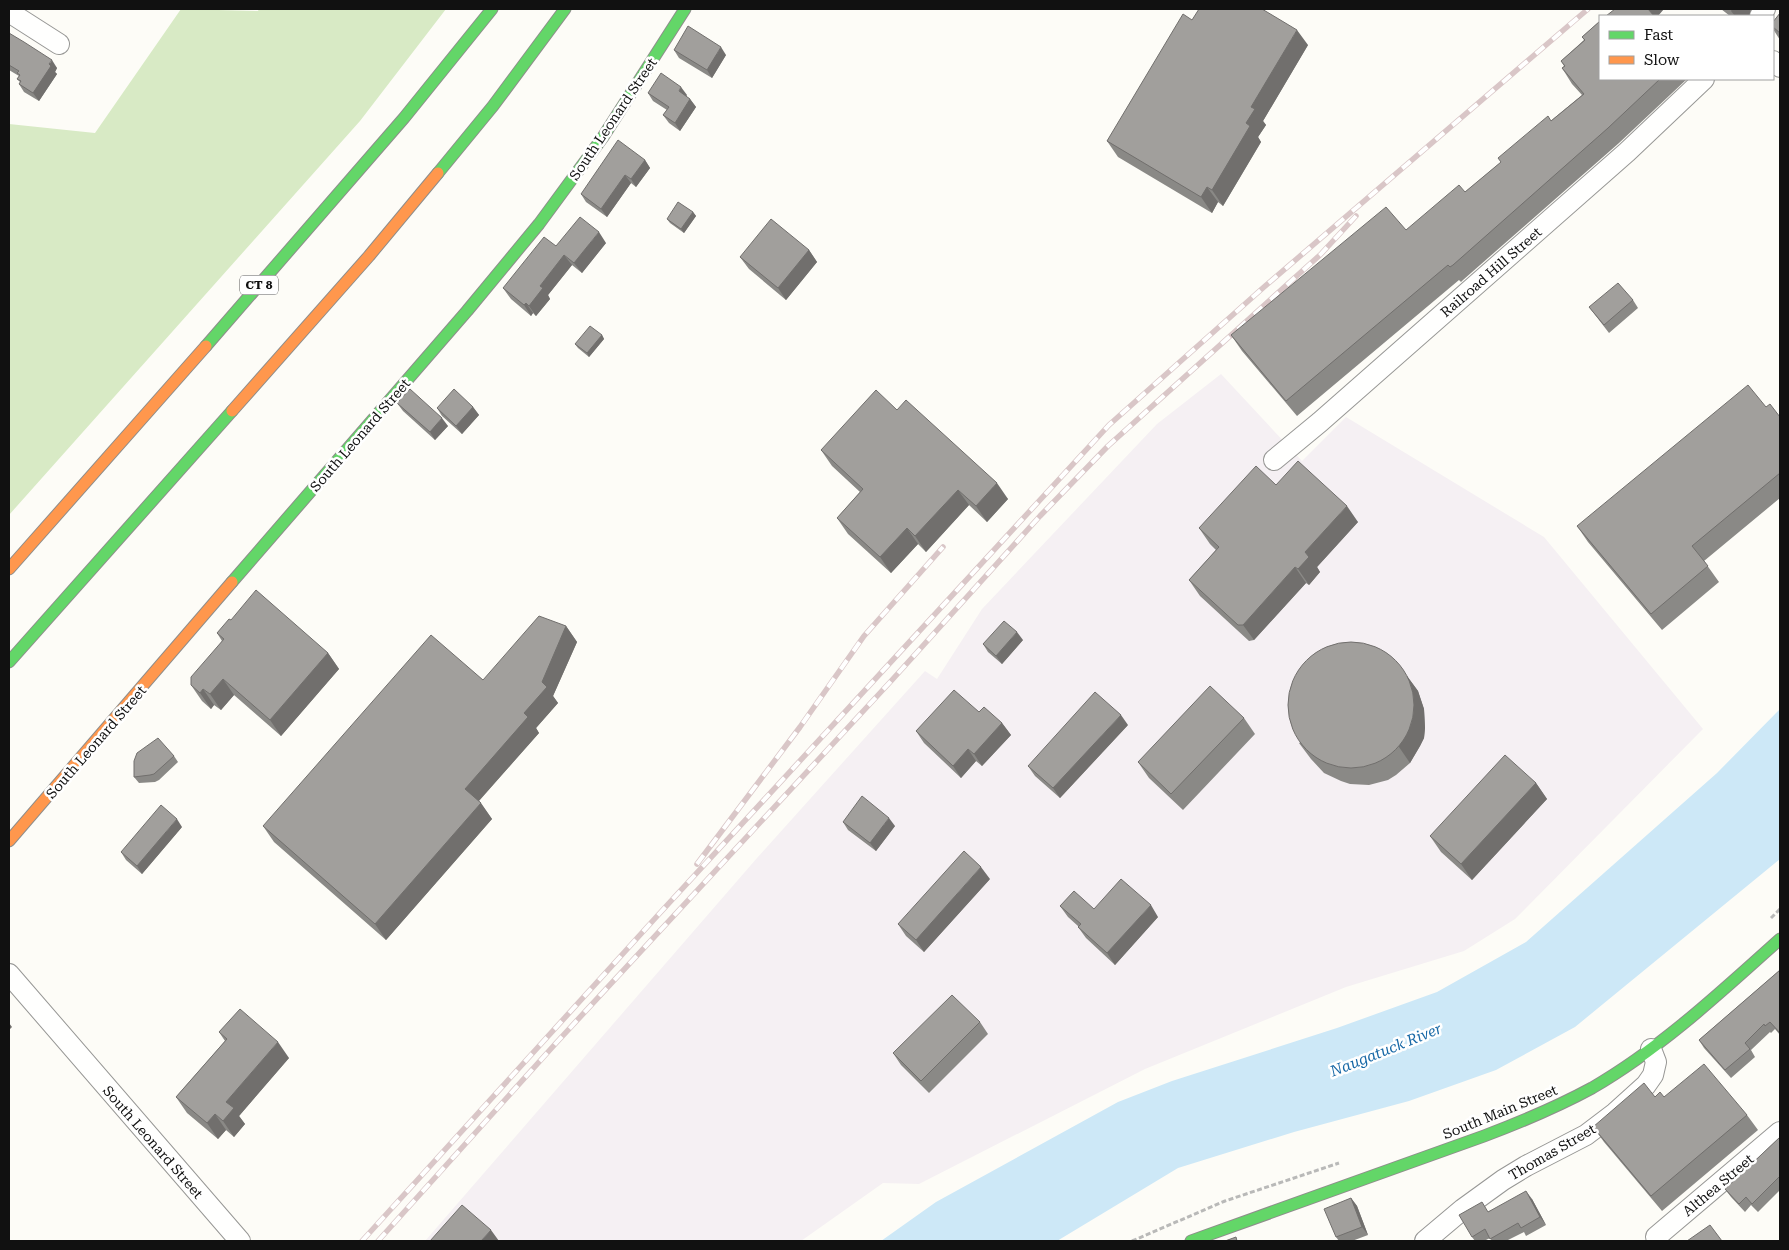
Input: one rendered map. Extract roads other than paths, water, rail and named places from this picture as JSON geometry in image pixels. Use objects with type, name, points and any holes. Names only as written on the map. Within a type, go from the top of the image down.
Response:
[{"type":"main road","name":"CT 8","points":[[9,569],[327,208],[404,118],[492,9]]},
{"type":"main road","points":[[9,662],[370,256],[494,106],[565,9]]},
{"type":"main road","name":"South Leonard Street","points":[[9,841],[467,311],[528,237],[570,183],[623,108],[686,9]]},
{"type":"main road","name":"South Main Street","points":[[1191,1241],[1531,1118],[1559,1106],[1594,1086],[1650,1049],[1721,992],[1780,939]]},
{"type":"street","points":[[9,12],[59,44]]},
{"type":"street","name":"Railroad Hill Street","points":[[1274,460],[1327,416],[1627,152],[1703,80]]},
{"type":"street","name":"South Leonard Street","points":[[9,974],[240,1241]]},
{"type":"street","name":"Thomas Street","points":[[1425,1241],[1463,1209],[1503,1180],[1586,1135],[1615,1113],[1646,1085],[1653,1075],[1656,1062],[1650,1049]]},
{"type":"street","name":"Althea Street","points":[[1656,1237],[1780,1132]]},
{"type":"water","name":"Naugatuck River","points":[[1780,709],[1780,859],[1575,1027],[1496,1070],[1409,1101],[1294,1132],[1178,1168],[1057,1241],[881,1241],[936,1202],[1118,1102],[1172,1081],[1337,1028],[1437,992],[1526,942],[1717,773]]},
{"type":"railway","points":[[362,1241],[659,914],[1109,425],[1264,287],[1588,9]]},
{"type":"railway","points":[[378,1241],[557,1042],[892,680],[1040,516],[1108,446],[1320,255],[1356,216]]},
{"type":"railway","points":[[697,864],[800,727],[864,636],[943,547]]}]
